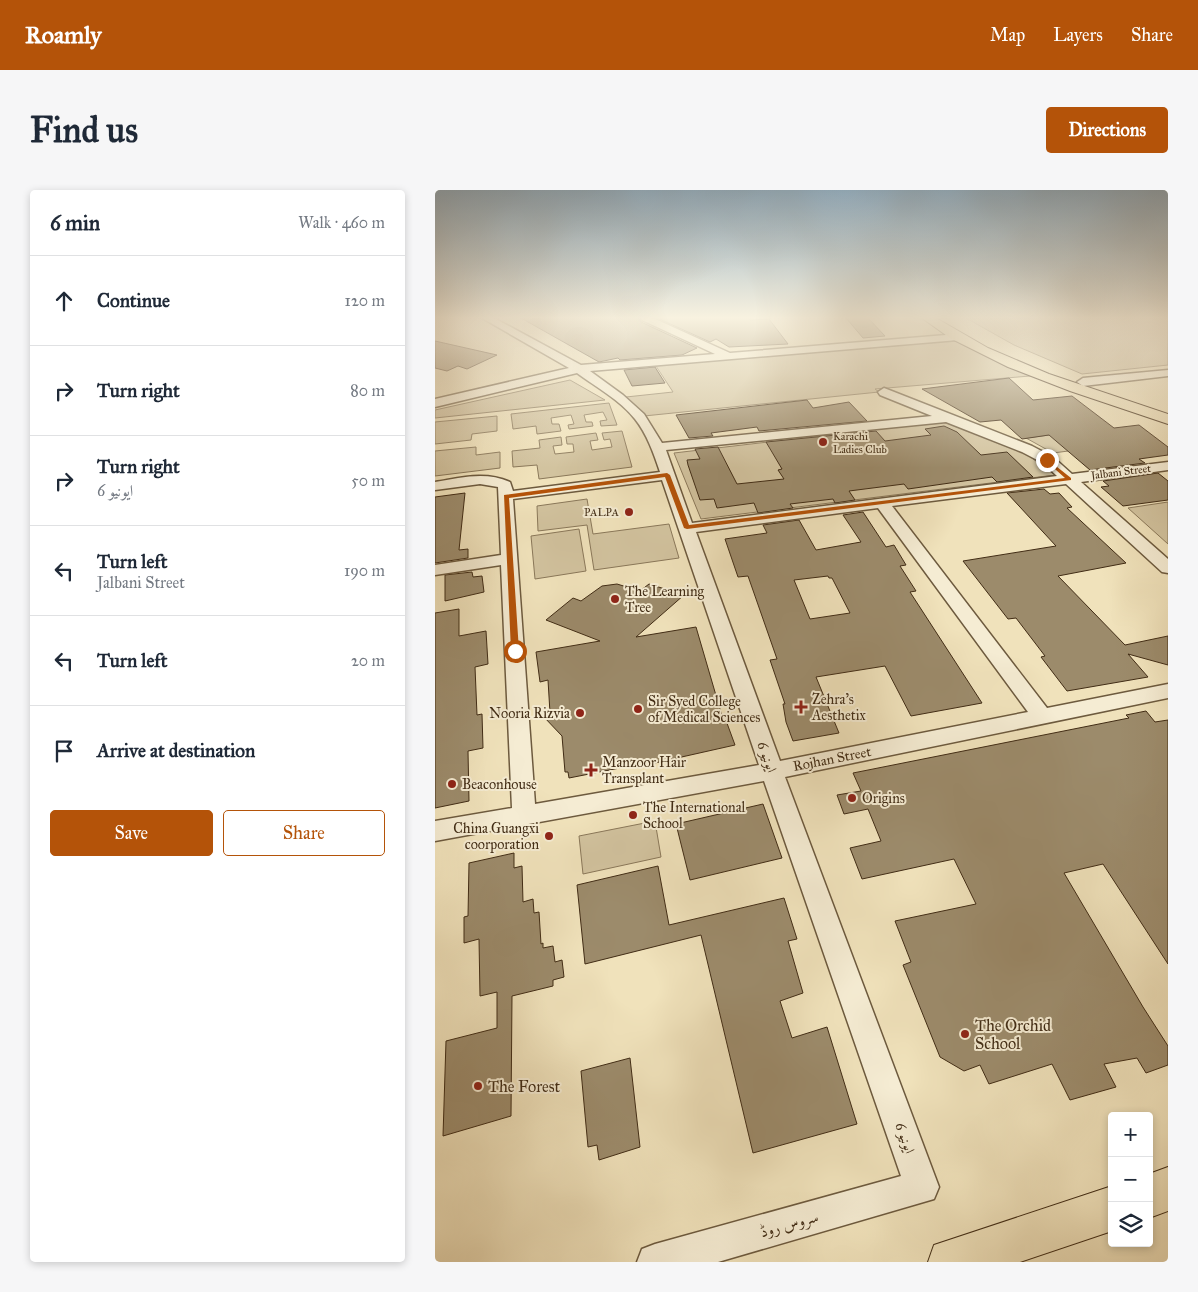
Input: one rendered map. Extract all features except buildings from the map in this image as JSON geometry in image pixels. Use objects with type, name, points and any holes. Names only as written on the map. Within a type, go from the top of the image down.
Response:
[{"type":"main road","points":[[1023,368],[1168,419]]},
{"type":"main road","points":[[1046,368],[1168,410]]},
{"type":"main road","points":[[1153,1195],[1168,1189]]},
{"type":"main road","points":[[951,1262],[1108,1209]]},
{"type":"street","points":[[435,403],[579,369],[590,368]]},
{"type":"street","name":"ایونیو 6","points":[[579,369],[619,398],[640,417],[658,448],[922,1187]]},
{"type":"street","points":[[1083,382],[1168,373]]},
{"type":"street","points":[[884,392],[952,417],[1027,449],[1047,460],[1168,568]]},
{"type":"street","points":[[435,396],[449,400]]},
{"type":"street","points":[[658,448],[952,417]]},
{"type":"street","name":"Jalbani Street","points":[[687,528],[1168,466]]},
{"type":"street","points":[[506,496],[667,475]]},
{"type":"street","points":[[435,486],[487,480],[498,481],[505,485],[524,814]]},
{"type":"street","points":[[882,502],[1042,716]]},
{"type":"street","points":[[435,570],[510,559]]},
{"type":"street","name":"Rojhan Street","points":[[435,831],[772,771],[1168,691]]},
{"type":"street","name":"سروس روڈ","points":[[655,1262],[922,1187]]},
{"type":"shaded area","points":[[657,368],[1027,368],[1042,375],[875,389],[879,392],[644,416],[626,397],[673,392]]},
{"type":"shaded area","points":[[1068,368],[1139,368],[1082,374]]},
{"type":"shaded area","points":[[570,380],[605,400],[435,418],[435,410]]},
{"type":"shaded area","points":[[609,403],[617,425],[601,426],[600,421],[607,420],[603,412],[584,415],[586,422],[592,422],[593,426],[569,429],[568,425],[574,424],[571,415],[551,418],[552,424],[559,424],[561,431],[537,434],[536,426],[513,429],[511,414]]},
{"type":"shaded area","points":[[497,416],[497,431],[472,434],[471,440],[435,444],[435,422]]},
{"type":"shaded area","points":[[948,421],[1021,450],[1055,475],[701,519],[674,453]]},
{"type":"shaded area","points":[[1088,430],[1122,444],[1053,453],[1026,438]]},
{"type":"shaded area","points":[[622,431],[632,467],[539,479],[537,465],[513,467],[512,451],[540,448],[539,440],[561,437],[562,445],[553,446],[555,454],[574,452],[573,444],[567,444],[566,437],[596,433],[598,440],[590,441],[592,450],[612,447],[610,439],[604,440],[602,433]]},
{"type":"shaded area","points":[[476,447],[476,455],[500,452],[500,468],[435,476],[435,451]]},
{"type":"shaded area","points":[[587,499],[593,534],[669,524],[679,558],[594,570],[587,525],[538,531],[537,506]]},
{"type":"shaded area","points":[[1168,502],[1168,544],[1128,508]]},
{"type":"shaded area","points":[[579,529],[586,571],[535,579],[531,536]]},
{"type":"shaded area","points":[[655,821],[661,857],[583,874],[579,836]]},
{"type":"place","name":"Karachi Ladies Club","points":[[823,442]]},
{"type":"place","name":"PALPA","points":[[629,512]]},
{"type":"place","name":"The Learning Tree","points":[[615,599]]},
{"type":"place","name":"Zehra's Aesthetix","points":[[801,707]]},
{"type":"place","name":"Sir Syed College of Medical Sciences","points":[[638,709]]},
{"type":"place","name":"Nooria Rizvia","points":[[580,713]]},
{"type":"place","name":"Manzoor Hair Transplant","points":[[591,770]]},
{"type":"place","name":"Beaconhouse","points":[[452,784]]},
{"type":"place","name":"Origins","points":[[852,798]]},
{"type":"place","name":"The International School","points":[[633,815]]},
{"type":"place","name":"China Guangxi coorporation","points":[[549,836]]},
{"type":"place","name":"The Orchid School","points":[[965,1034]]},
{"type":"place","name":"The Forest","points":[[478,1086]]},
{"type":"route","points":[[515,651],[506,496],[667,475],[687,528],[1069,479],[1047,460]]}]
